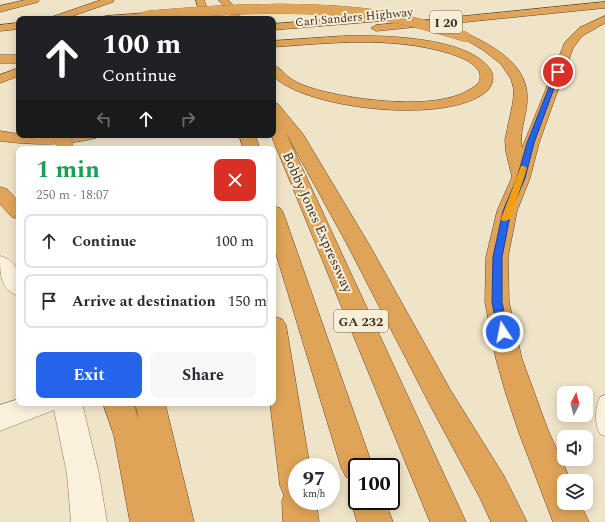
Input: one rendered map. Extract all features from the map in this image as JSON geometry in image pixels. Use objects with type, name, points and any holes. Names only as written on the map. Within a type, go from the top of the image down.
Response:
[{"type":"highway","points":[[0,9],[35,0]]},
{"type":"highway","points":[[63,16],[80,8],[110,0]]},
{"type":"highway","points":[[200,0],[205,16]]},
{"type":"highway","points":[[222,0],[227,16]]},
{"type":"highway","points":[[222,0],[234,16]]},
{"type":"highway","name":"Carl Sanders Highway","points":[[276,27],[430,14],[569,0]]},
{"type":"highway","name":"Carl Sanders Highway","points":[[276,36],[407,26],[605,5]]},
{"type":"highway","points":[[146,16],[238,7],[328,7],[374,12],[429,23],[466,36],[500,56],[511,68],[519,83],[520,101],[513,144],[521,178]]},
{"type":"highway","points":[[276,44],[340,39],[605,9]]},
{"type":"highway","points":[[571,522],[533,430],[509,359],[497,302],[497,257],[507,211],[521,178],[531,143],[567,48],[571,40],[580,32],[605,20]]},
{"type":"highway","points":[[0,28],[16,26]]},
{"type":"highway","points":[[276,72],[285,80],[307,91],[341,100],[390,106],[421,106],[450,102],[476,93],[487,80],[486,72],[480,64],[466,56],[445,49],[394,40],[340,39]]},
{"type":"highway","points":[[0,52],[16,51]]},
{"type":"highway","points":[[0,60],[16,58]]},
{"type":"highway","points":[[0,80],[16,73]]},
{"type":"highway","points":[[276,111],[295,134],[359,246],[442,399],[492,487],[509,522]]},
{"type":"highway","name":"Bobby Jones Expressway","points":[[276,128],[448,522]]},
{"type":"highway","points":[[0,136],[23,140],[61,138]]},
{"type":"highway","points":[[0,193],[16,210]]},
{"type":"highway","name":"GA 232","points":[[276,221],[354,458]]},
{"type":"highway","points":[[276,345],[293,458]]},
{"type":"highway","points":[[119,406],[129,436],[148,522]]},
{"type":"highway","points":[[151,406],[176,522]]},
{"type":"highway","points":[[300,510],[302,522]]},
{"type":"highway","points":[[371,510],[375,522]]},
{"type":"street","points":[[0,263],[16,284]]},
{"type":"street","points":[[0,418],[35,406]]},
{"type":"street","points":[[68,406],[83,474],[89,522]]},
{"type":"lane","points":[[605,401],[603,426],[605,429]]},
{"type":"slow traffic","points":[[505,219],[524,168]]},
{"type":"route","points":[[503,332],[497,302],[497,257],[507,211],[521,178],[531,143],[558,72]]}]
